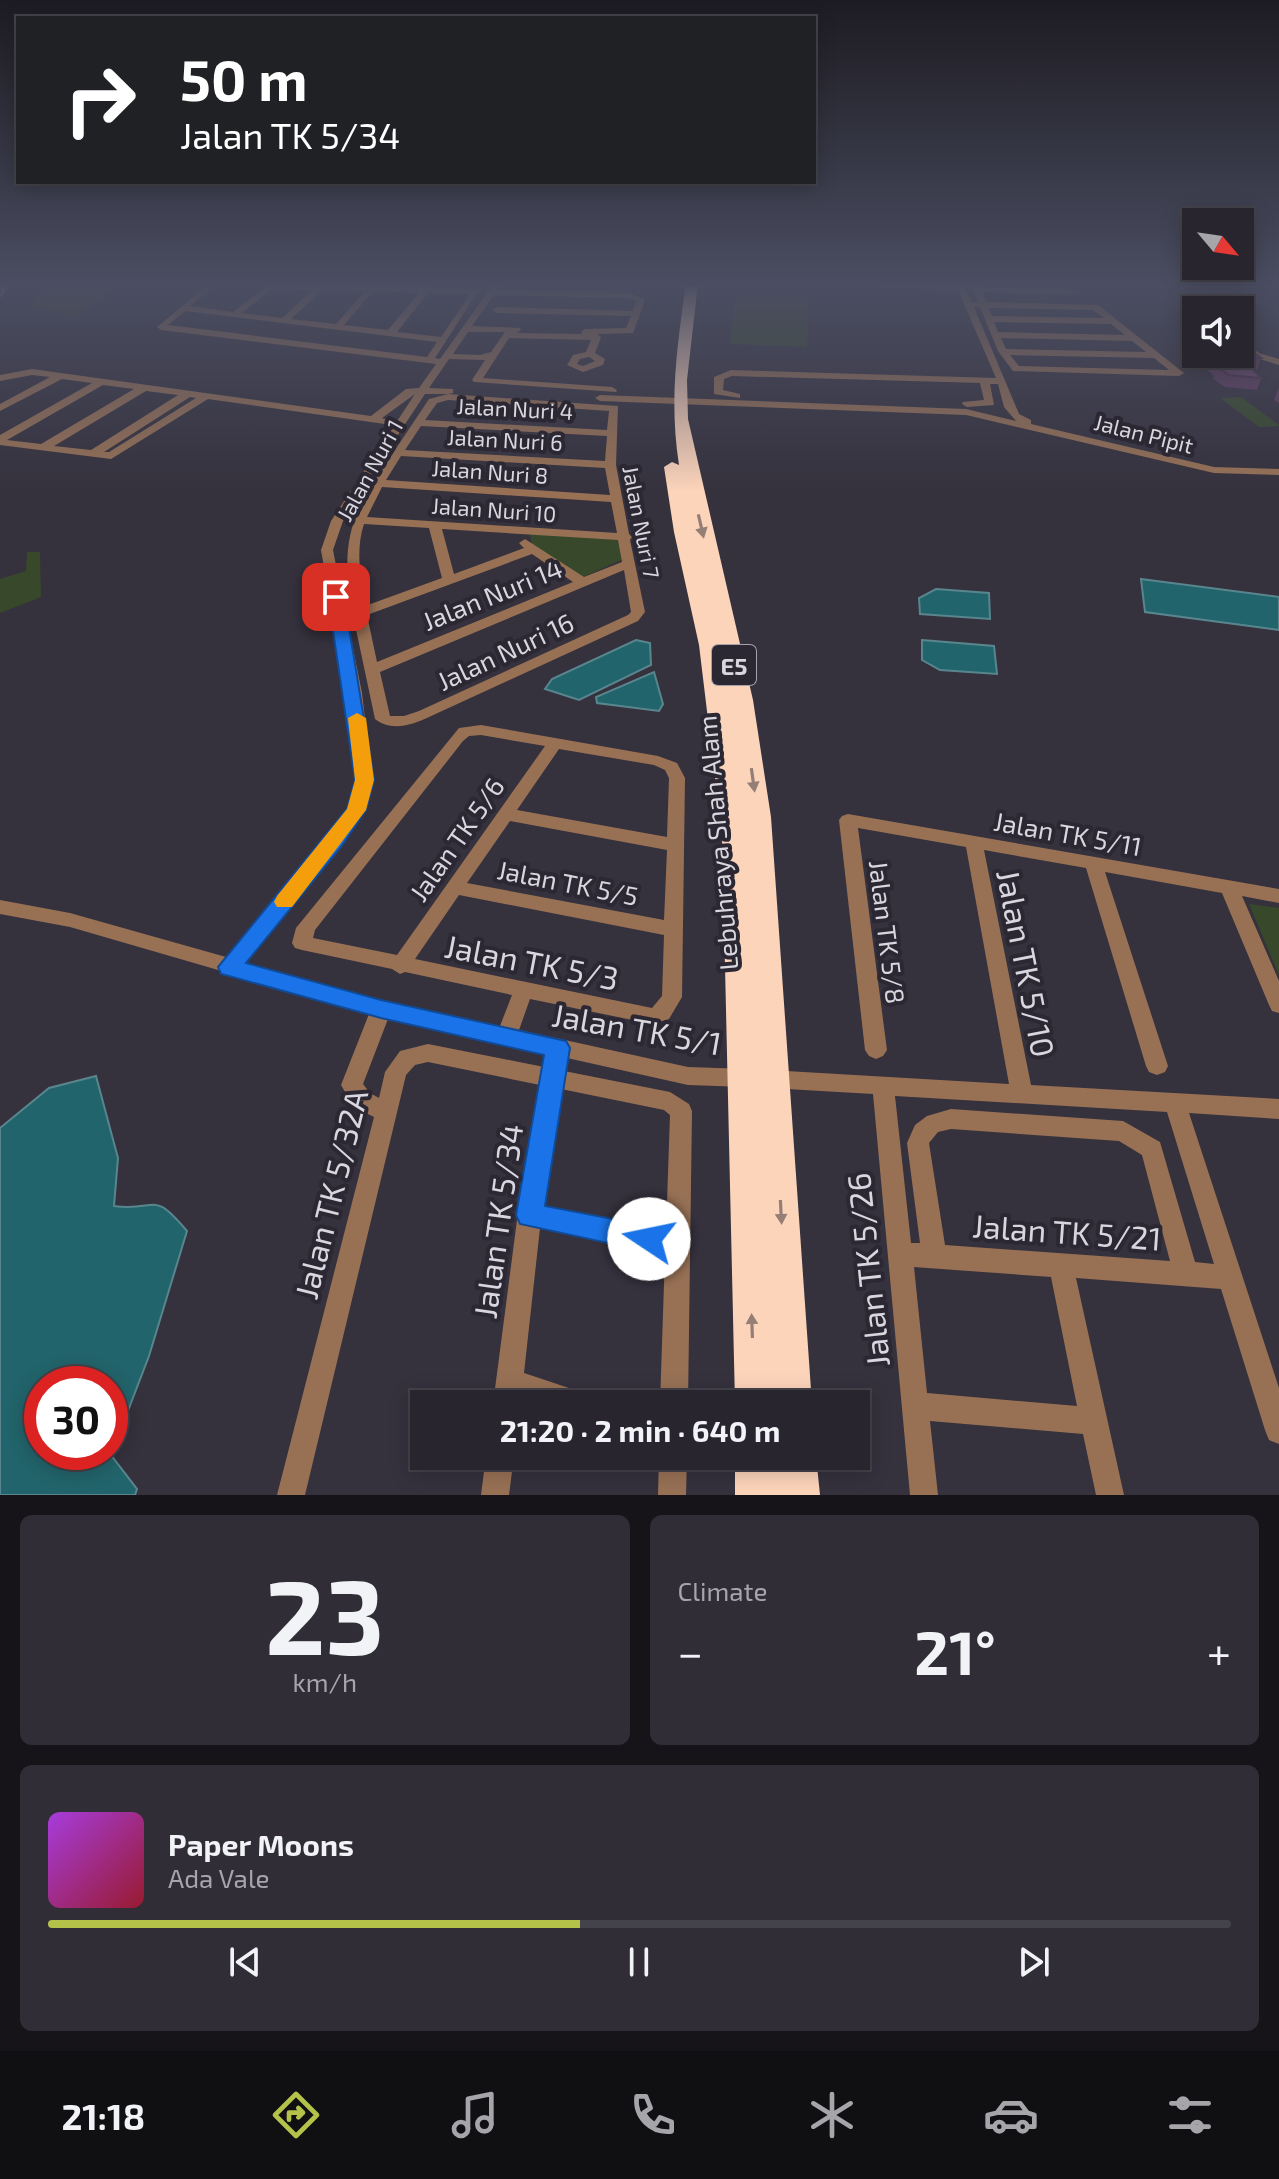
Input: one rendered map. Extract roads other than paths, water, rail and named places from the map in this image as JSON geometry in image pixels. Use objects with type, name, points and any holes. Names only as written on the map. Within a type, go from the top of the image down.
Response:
[{"type":"highway","name":"Lebuhraya Shah Alam","points":[[669,353],[665,382],[665,423],[683,532],[710,645],[735,835],[758,1052]]},
{"type":"highway","name":"Lebuhraya Shah Alam","points":[[683,353],[680,419],[688,467],[742,700],[758,817],[761,1132],[755,1390]]},
{"type":"highway","name":"Lebuhraya Shah Alam","points":[[761,1132],[790,1390]]},
{"type":"highway","points":[[756,1470],[757,1495]]},
{"type":"highway","points":[[796,1470],[798,1495]]},
{"type":"street","points":[[361,353],[439,361],[487,358]]},
{"type":"street","points":[[441,353],[433,384],[450,394]]},
{"type":"street","points":[[229,967],[334,842],[356,810],[364,780],[327,550],[337,521],[446,353]]},
{"type":"street","points":[[491,353],[477,382],[612,390]]},
{"type":"street","points":[[572,388],[583,369],[572,365],[574,359],[590,353]]},
{"type":"street","points":[[991,353],[1015,416],[1049,430]]},
{"type":"street","points":[[1004,353],[1014,368]]},
{"type":"street","points":[[1043,353],[1158,355]]},
{"type":"street","points":[[998,369],[1179,373],[1155,353]]},
{"type":"street","points":[[1254,353],[1279,362]]},
{"type":"street","points":[[1,378],[23,371],[374,419],[389,422],[395,429]]},
{"type":"street","points":[[1002,381],[731,373],[719,377],[718,392],[731,396],[961,408],[1009,407]]},
{"type":"street","points":[[0,408],[60,376]]},
{"type":"street","points":[[961,408],[990,403],[984,380]]},
{"type":"street","points":[[0,441],[101,382]]},
{"type":"street","points":[[42,448],[143,388]]},
{"type":"street","points":[[374,419],[406,393],[423,390]]},
{"type":"street","name":"Jalan Pipit","points":[[423,390],[450,394],[711,403],[961,408],[1214,470],[1279,472]]},
{"type":"street","points":[[91,455],[187,394]]},
{"type":"street","points":[[412,407],[431,394],[450,394]]},
{"type":"street","name":"Jalan Nuri 7","points":[[450,394],[614,408],[610,465],[638,607]]},
{"type":"street","name":"Jalan Nuri 1","points":[[383,719],[361,613],[352,543],[359,520],[398,453],[433,401],[450,394]]},
{"type":"street","points":[[0,441],[91,455],[120,453],[206,396]]},
{"type":"street","points":[[1001,419],[1009,407]]},
{"type":"street","name":"Jalan Nuri 4","points":[[418,423],[610,433]]},
{"type":"street","name":"Jalan Nuri 6","points":[[398,453],[610,465]]},
{"type":"street","name":"Jalan Nuri 8","points":[[360,483],[617,499]]},
{"type":"street","name":"Jalan Nuri 10","points":[[359,520],[626,537]]},
{"type":"street","points":[[435,526],[449,580]]},
{"type":"street","points":[[524,532],[524,541],[530,550],[583,583]]},
{"type":"street","points":[[340,620],[530,550]]},
{"type":"street","name":"Jalan Nuri 14","points":[[373,669],[630,563]]},
{"type":"street","name":"Jalan Nuri 16","points":[[383,719],[396,723],[424,714],[633,618],[638,607]]},
{"type":"street","name":"Jalan TK 5/3","points":[[555,743],[481,730],[465,731],[302,936],[302,943],[400,966],[652,1016],[662,1013],[672,997],[672,929]]},
{"type":"street","points":[[555,743],[658,761],[671,767],[677,778],[672,929]]},
{"type":"street","name":"Jalan TK 5/6","points":[[400,966],[555,743]]},
{"type":"street","points":[[505,814],[675,845]]},
{"type":"street","name":"Jalan TK 5/11","points":[[848,820],[1279,896]]},
{"type":"street","name":"Jalan TK 5/8","points":[[848,820],[876,1050]]},
{"type":"street","name":"Jalan TK 5/10","points":[[974,842],[1022,1094]]},
{"type":"street","points":[[1094,864],[1157,1066]]},
{"type":"street","name":"Jalan TK 5/5","points":[[454,887],[672,929]]},
{"type":"street","points":[[1229,887],[1279,1005]]},
{"type":"street","name":"Jalan TK 5/1","points":[[0,907],[70,920],[381,1009],[688,1076],[1279,1109]]},
{"type":"street","points":[[506,1037],[523,991]]},
{"type":"street","points":[[381,1009],[352,1085],[362,1100],[386,1112]]},
{"type":"street","name":"Jalan TK 5/34","points":[[508,1390],[530,1215],[558,1048]]},
{"type":"street","name":"Jalan TK 5/32A","points":[[291,1495],[396,1072],[408,1057],[428,1053],[552,1077]]},
{"type":"street","points":[[552,1077],[670,1102],[681,1111],[674,1390]]},
{"type":"street","name":"Jalan TK 5/26","points":[[883,1086],[924,1495]]},
{"type":"street","points":[[1175,1103],[1279,1430]]},
{"type":"street","points":[[934,1256],[918,1143],[922,1131],[935,1122],[951,1119],[1123,1131],[1152,1149],[1186,1274]]},
{"type":"street","points":[[530,1215],[679,1245]]},
{"type":"street","name":"Jalan TK 5/21","points":[[900,1254],[1229,1277]]},
{"type":"street","points":[[1061,1265],[1110,1495]]},
{"type":"street","points":[[915,1406],[1094,1421]]},
{"type":"street","points":[[495,1495],[498,1470]]},
{"type":"street","points":[[672,1495],[673,1470]]},
{"type":"water","points":[[1141,579],[1279,597],[1279,630],[1145,612]]},
{"type":"water","points":[[936,589],[989,593],[990,619],[920,614],[919,598]]},
{"type":"water","points":[[636,640],[650,643],[651,665],[579,700],[545,689],[552,679]]},
{"type":"water","points":[[922,640],[994,646],[997,674],[940,670],[922,660]]},
{"type":"water","points":[[654,672],[663,704],[659,711],[597,703],[596,697]]},
{"type":"water","points":[[96,1076],[118,1158],[114,1206],[160,1206],[187,1231],[149,1356],[128,1411],[128,1366],[24,1366],[24,1470],[122,1470],[137,1489],[135,1495],[0,1495],[0,1128],[49,1088]]}]
